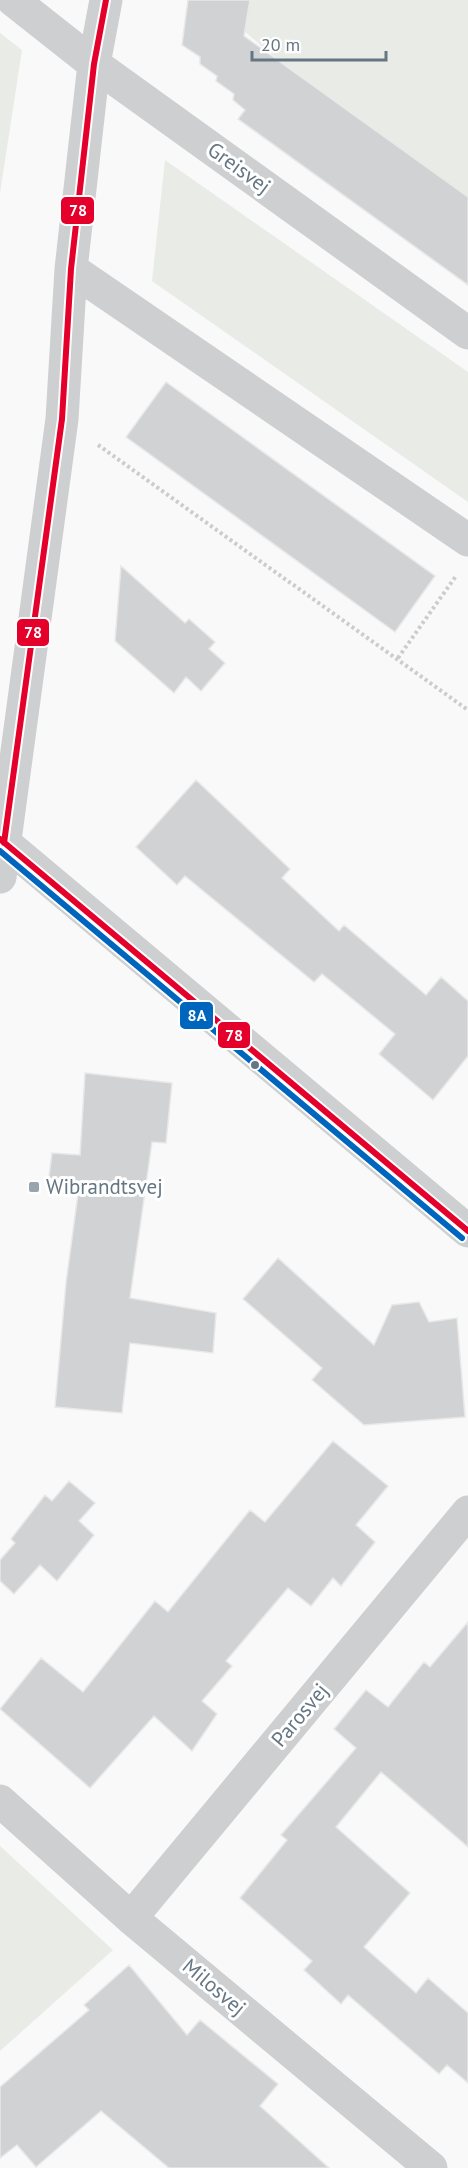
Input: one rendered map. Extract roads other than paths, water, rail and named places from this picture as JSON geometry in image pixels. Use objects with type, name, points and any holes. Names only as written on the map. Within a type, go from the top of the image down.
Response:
[{"type":"street","name":"Greisvej","points":[[13,0],[94,64],[468,333]]},
{"type":"street","points":[[0,877],[2,841],[62,419],[71,269],[94,64],[106,0]]},
{"type":"street","points":[[71,269],[465,554]]},
{"type":"street","points":[[2,841],[468,1231]]},
{"type":"street","name":"Parosvej","points":[[132,1918],[468,1512]]},
{"type":"street","name":"Milosvej","points":[[0,1802],[132,1918],[431,2168]]},
{"type":"place","name":"Wibrandtsvej","points":[[34,1187]]}]
